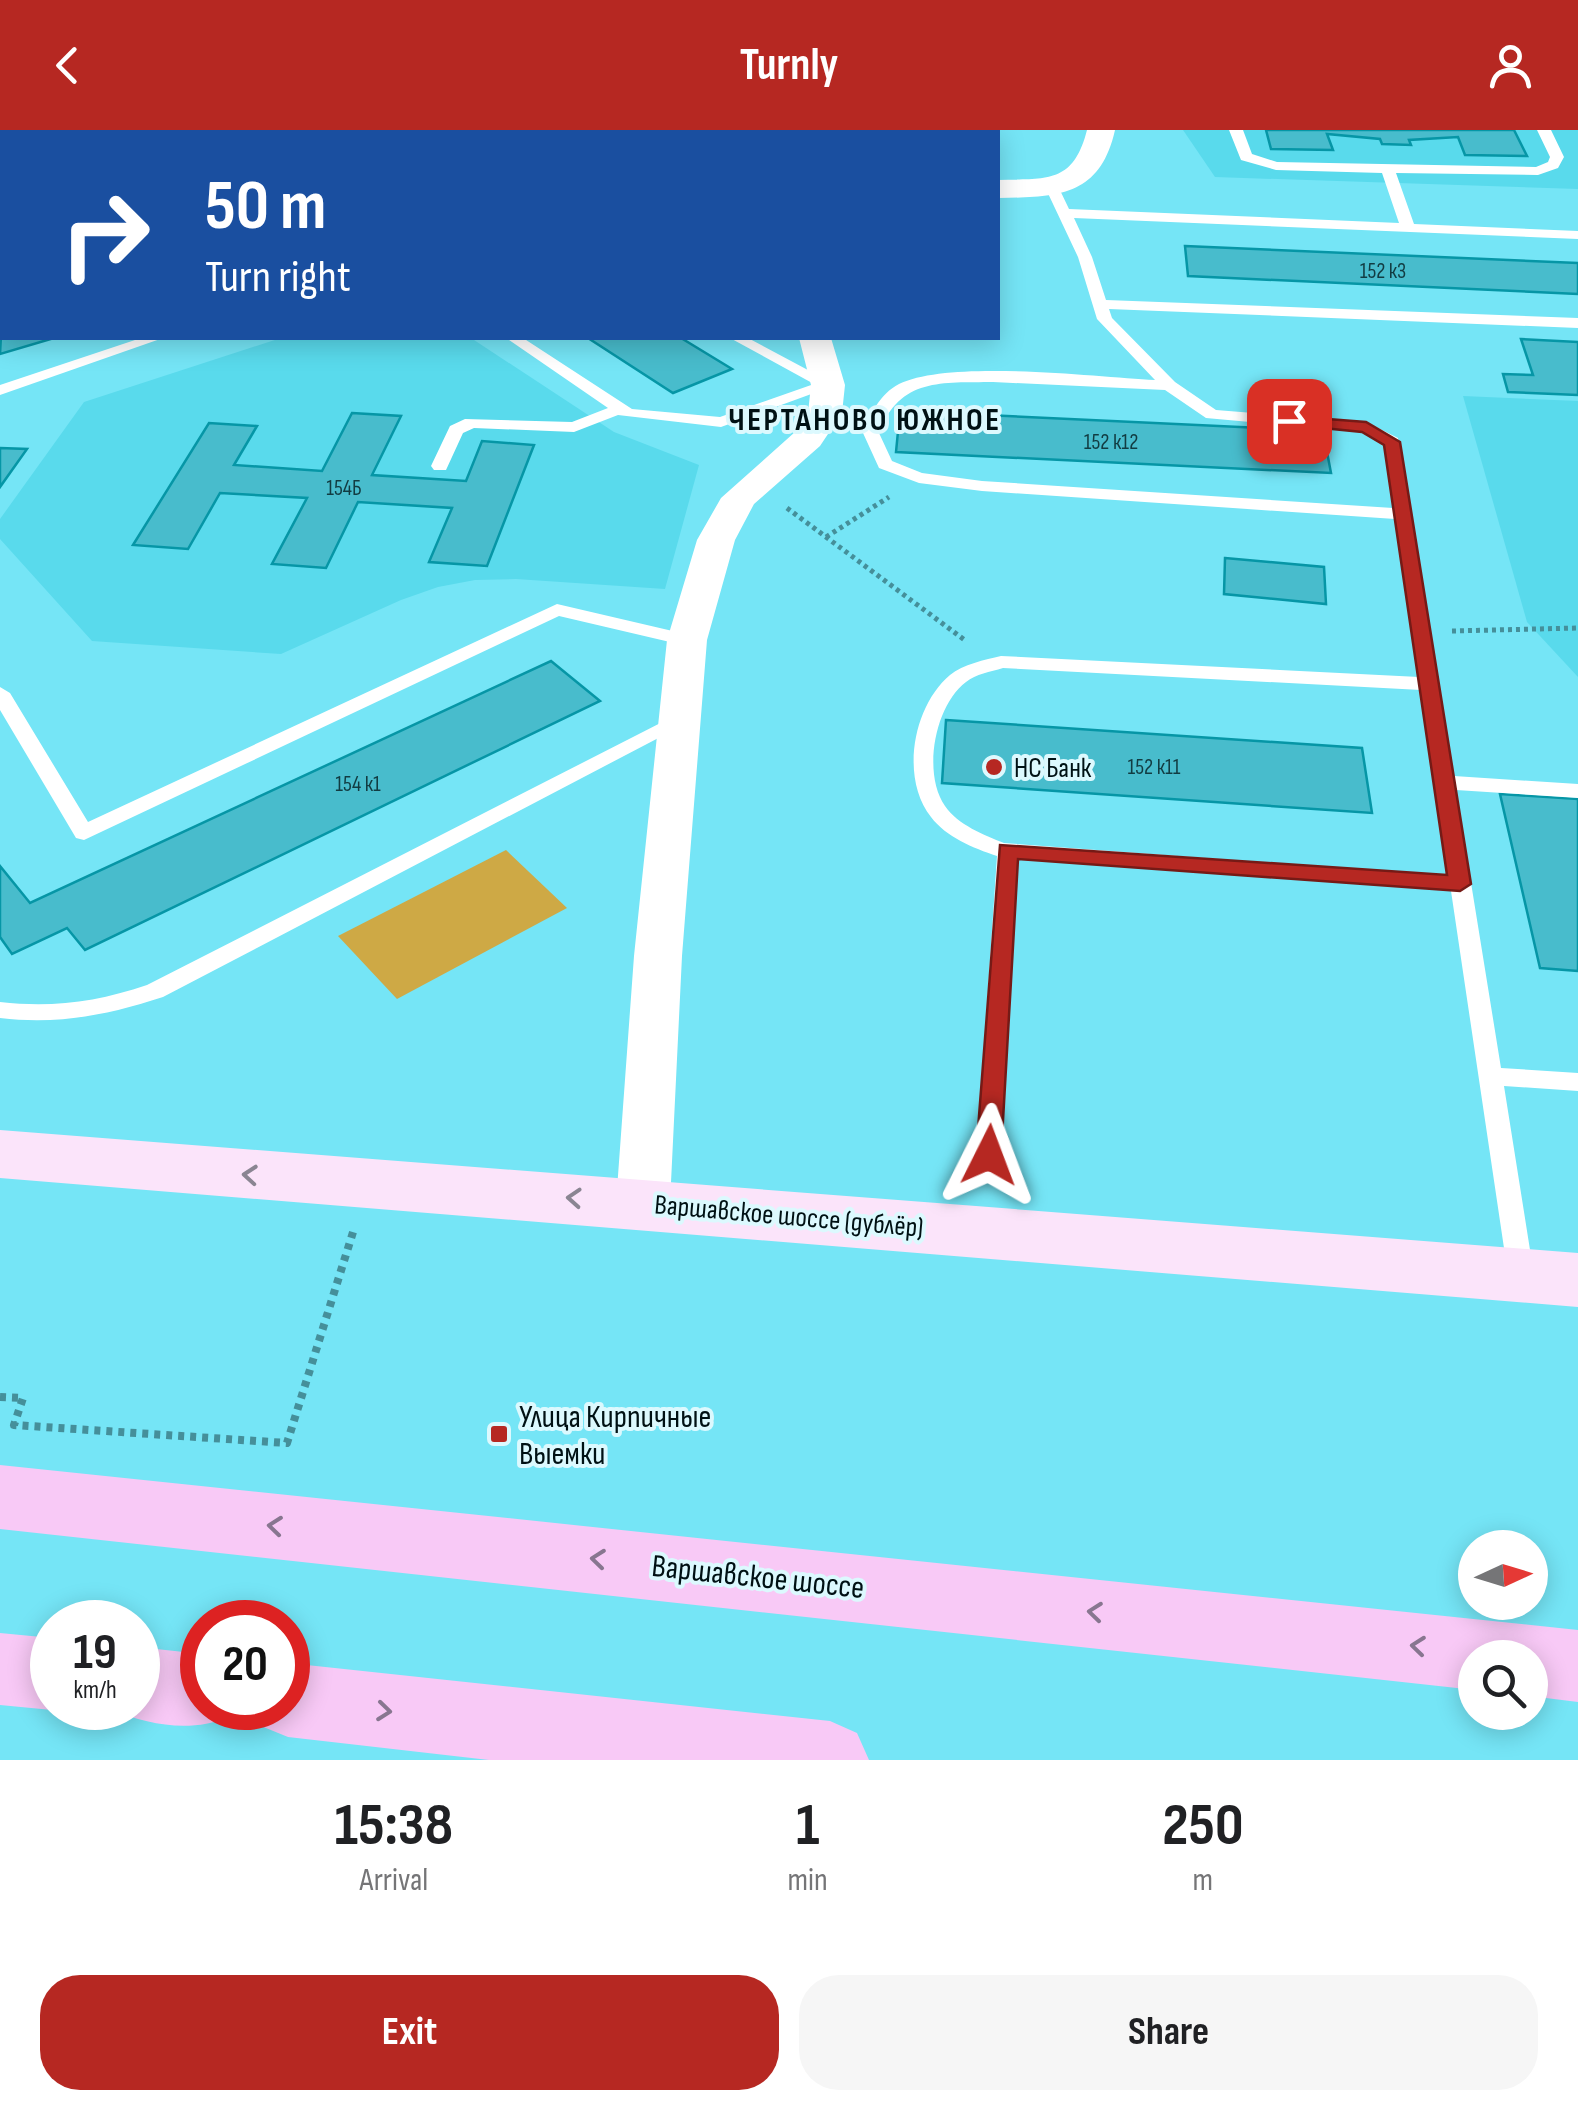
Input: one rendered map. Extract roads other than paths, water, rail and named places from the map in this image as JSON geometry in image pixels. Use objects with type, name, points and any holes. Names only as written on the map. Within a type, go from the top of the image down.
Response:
[{"type":"main road","name":"Варшавское шоссе (дублёр)","points":[[0,1154],[368,1185],[643,1202],[1550,1278]]},
{"type":"main road","name":"Варшавское шоссе","points":[[0,1497],[1458,1652]]},
{"type":"main road","points":[[1548,1662],[1578,1666]]},
{"type":"main road","points":[[0,1668],[30,1671]]},
{"type":"main road","points":[[310,1702],[830,1760]]},
{"type":"street","points":[[1000,189],[1052,187],[1080,178],[1098,155],[1101,130]]},
{"type":"street","points":[[643,1202],[658,956],[687,640],[716,540],[739,498],[808,439],[825,413],[828,385],[815,340]]},
{"type":"lane","points":[[1236,130],[1240,150],[1258,162],[1538,171],[1553,165],[1557,157],[1544,130]]},
{"type":"lane","points":[[1387,168],[1408,228]]},
{"type":"lane","points":[[1052,187],[1067,214],[1105,319],[1169,386],[1212,414],[1366,427],[1392,442],[1490,1076],[1550,1278]]},
{"type":"lane","points":[[1067,214],[1578,235]]},
{"type":"lane","points":[[1100,304],[1578,322]]},
{"type":"lane","points":[[0,390],[148,340]]},
{"type":"lane","points":[[516,340],[628,414],[721,422],[828,385]]},
{"type":"lane","points":[[741,340],[828,385]]},
{"type":"lane","points":[[1169,386],[952,378],[910,385],[881,405],[871,432],[885,464],[919,478],[982,486],[1403,514]]},
{"type":"lane","points":[[440,466],[456,430],[471,423],[574,427],[619,409]]},
{"type":"lane","points":[[0,693],[84,833],[558,610],[687,640]]},
{"type":"lane","points":[[1429,684],[996,664],[958,678],[930,715],[924,762],[932,803],[968,838],[1008,850],[1460,884]]},
{"type":"lane","points":[[0,1010],[46,1016],[106,1008],[155,991],[682,718]]},
{"type":"lane","points":[[1444,782],[1578,791]]},
{"type":"lane","points":[[989,1155],[1008,850]]},
{"type":"lane","points":[[1490,1076],[1578,1082]]},
{"type":"place","name":"НС Банк","points":[[994,767]]},
{"type":"place","name":"Улица Кирпичные Выемки","points":[[499,1434]]},
{"type":"district","name":"ЧЕРТАНОВО ЮЖНОЕ","points":[[865,419]]}]
